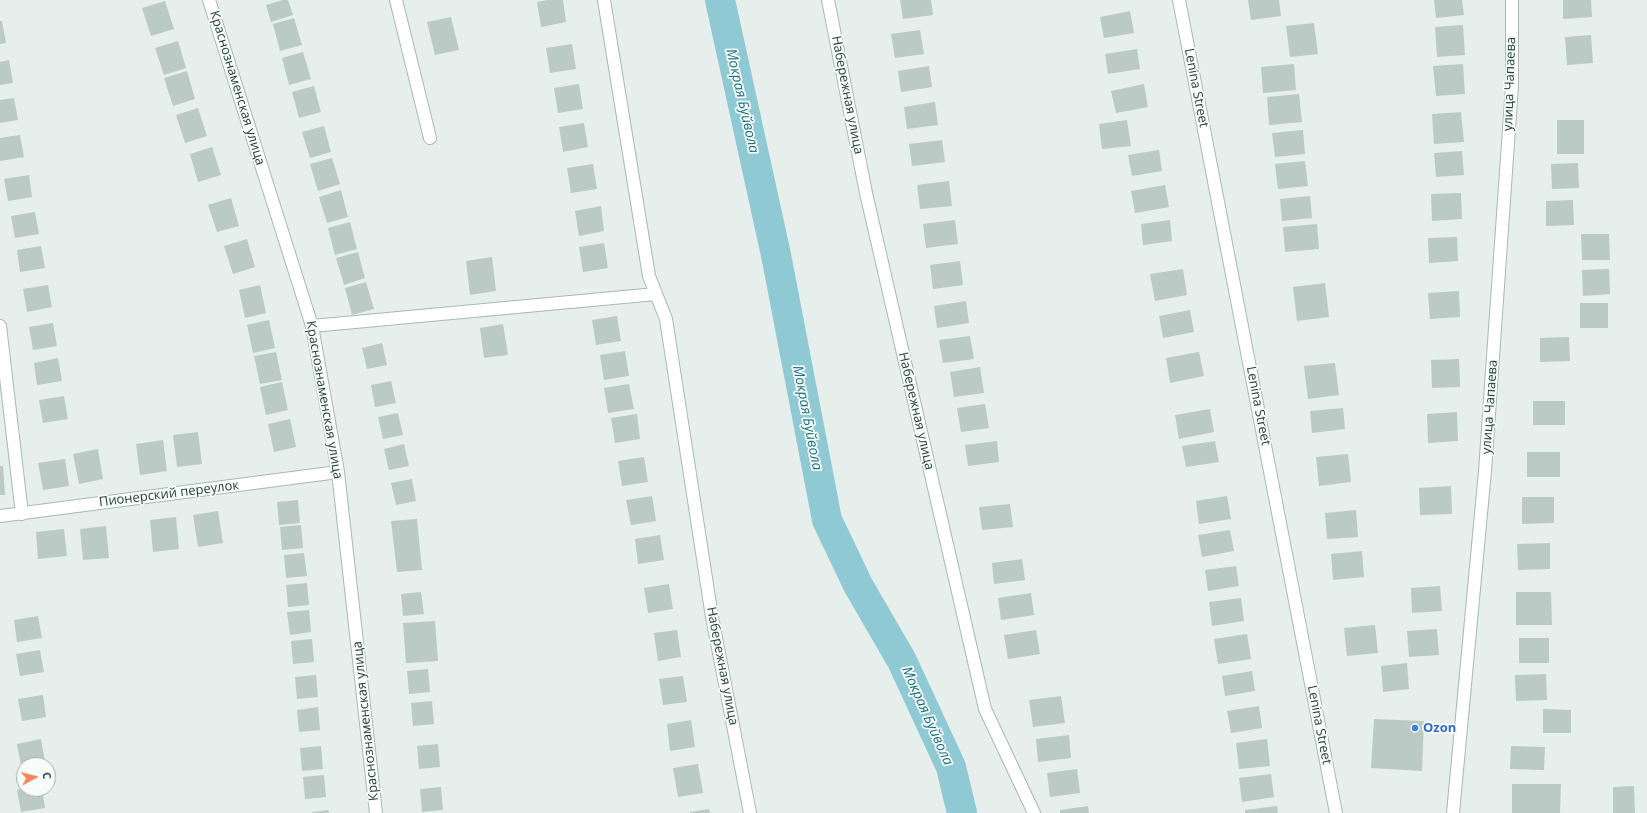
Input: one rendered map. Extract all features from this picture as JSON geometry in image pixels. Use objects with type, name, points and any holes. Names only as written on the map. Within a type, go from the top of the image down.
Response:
[{"type":"street","name":"Краснознаменская улица","points":[[209,0],[312,326],[338,472],[376,813]]},
{"type":"street","points":[[396,0],[430,138]]},
{"type":"street","name":"Набережная улица","points":[[604,0],[649,276],[666,320],[712,617],[750,813]]},
{"type":"street","name":"Набережная улица","points":[[828,0],[866,193],[985,709],[1034,813]]},
{"type":"street","name":"Lenina Street","points":[[1179,0],[1336,813]]},
{"type":"street","name":"улица Чапаева","points":[[1453,813],[1485,471],[1512,86],[1512,0]]},
{"type":"street","points":[[312,326],[656,294]]},
{"type":"street","points":[[0,326],[22,514]]},
{"type":"street","name":"Пионерский переулок","points":[[0,516],[338,472]]},
{"type":"building","points":[[288,0],[293,15],[271,22],[266,5]]},
{"type":"building","points":[[547,0],[563,0],[566,22],[541,27],[537,2]]},
{"type":"building","points":[[900,0],[931,0],[933,15],[903,19]]},
{"type":"building","points":[[1248,0],[1279,0],[1281,16],[1251,20]]},
{"type":"building","points":[[1434,0],[1462,0],[1464,15],[1436,18]]},
{"type":"building","points":[[1563,0],[1591,0],[1592,17],[1563,19]]},
{"type":"building","points":[[165,1],[174,29],[151,36],[142,8]]},
{"type":"building","points":[[1130,11],[1134,33],[1104,38],[1100,17]]},
{"type":"building","points":[[451,17],[459,50],[435,55],[427,22]]},
{"type":"building","points":[[294,18],[302,45],[280,51],[273,24]]},
{"type":"building","points":[[0,21],[2,21],[6,43],[0,44]]},
{"type":"building","points":[[1314,23],[1318,54],[1290,57],[1286,26]]},
{"type":"building","points":[[1463,25],[1465,55],[1437,57],[1435,27]]},
{"type":"building","points":[[920,30],[924,54],[895,58],[891,34]]},
{"type":"building","points":[[1591,35],[1593,63],[1567,65],[1565,37]]},
{"type":"building","points":[[178,41],[186,68],[164,75],[155,48]]},
{"type":"building","points":[[572,44],[576,69],[550,73],[546,48]]},
{"type":"building","points":[[1137,49],[1140,69],[1108,74],[1105,54]]},
{"type":"building","points":[[303,52],[311,79],[289,85],[282,58]]},
{"type":"building","points":[[9,60],[13,83],[0,85],[0,62]]},
{"type":"building","points":[[1294,64],[1296,90],[1263,93],[1261,67]]},
{"type":"building","points":[[1463,64],[1465,94],[1436,96],[1433,66]]},
{"type":"building","points":[[929,66],[932,87],[901,92],[898,71]]},
{"type":"building","points":[[187,71],[195,99],[173,106],[164,78]]},
{"type":"building","points":[[579,84],[583,109],[558,113],[554,88]]},
{"type":"building","points":[[1144,84],[1148,107],[1116,113],[1111,91]]},
{"type":"building","points":[[314,86],[321,112],[299,118],[292,92]]},
{"type":"building","points":[[1299,94],[1302,122],[1269,125],[1267,97]]},
{"type":"building","points":[[14,98],[18,120],[0,123],[0,100]]},
{"type":"building","points":[[935,102],[938,125],[907,129],[904,107]]},
{"type":"building","points":[[198,108],[207,136],[185,143],[176,115]]},
{"type":"building","points":[[1461,112],[1464,142],[1434,144],[1432,114]]},
{"type":"building","points":[[1127,120],[1131,146],[1102,149],[1099,124]]},
{"type":"building","points":[[1557,120],[1584,120],[1584,154],[1557,154]]},
{"type":"building","points":[[584,123],[588,147],[563,152],[559,127]]},
{"type":"building","points":[[324,126],[331,152],[310,158],[302,132]]},
{"type":"building","points":[[1303,130],[1305,154],[1275,157],[1272,133]]},
{"type":"building","points":[[20,135],[24,157],[0,161],[0,138]]},
{"type":"building","points":[[942,140],[945,162],[912,166],[909,144]]},
{"type":"building","points":[[212,147],[221,175],[198,182],[190,154]]},
{"type":"building","points":[[1159,150],[1162,171],[1132,176],[1128,155]]},
{"type":"building","points":[[1462,151],[1464,175],[1436,177],[1434,153]]},
{"type":"building","points":[[332,158],[340,184],[318,191],[310,164]]},
{"type":"building","points":[[1305,161],[1308,186],[1278,189],[1275,164]]},
{"type":"building","points":[[1578,163],[1579,188],[1552,189],[1551,164]]},
{"type":"building","points":[[593,164],[597,189],[571,193],[567,168]]},
{"type":"building","points":[[29,175],[32,197],[8,201],[4,179]]},
{"type":"building","points":[[949,181],[952,206],[920,209],[917,185]]},
{"type":"building","points":[[1165,185],[1169,207],[1135,213],[1131,191]]},
{"type":"building","points":[[341,190],[348,217],[327,223],[319,197]]},
{"type":"building","points":[[1461,193],[1462,219],[1432,221],[1431,194]]},
{"type":"building","points":[[1310,196],[1312,218],[1282,221],[1280,199]]},
{"type":"building","points":[[231,198],[239,226],[217,232],[208,205]]},
{"type":"building","points":[[1573,200],[1574,225],[1546,226],[1546,201]]},
{"type":"building","points":[[601,206],[604,231],[579,236],[575,211]]},
{"type":"building","points":[[35,212],[39,234],[15,238],[11,216]]},
{"type":"building","points":[[955,220],[958,244],[926,248],[923,224]]},
{"type":"building","points":[[1170,220],[1172,241],[1143,245],[1141,224]]},
{"type":"building","points":[[350,222],[357,249],[335,255],[328,228]]},
{"type":"building","points":[[1317,224],[1319,249],[1285,252],[1283,227]]},
{"type":"building","points":[[1581,234],[1609,234],[1610,260],[1582,260]]},
{"type":"building","points":[[1457,237],[1458,261],[1429,263],[1428,238]]},
{"type":"building","points":[[247,239],[255,267],[233,274],[224,246]]},
{"type":"building","points":[[604,243],[608,268],[583,272],[579,247]]},
{"type":"building","points":[[41,246],[45,268],[20,272],[17,250]]},
{"type":"building","points":[[358,252],[365,278],[344,285],[336,258]]},
{"type":"building","points":[[492,257],[496,291],[470,295],[466,261]]},
{"type":"building","points":[[960,261],[963,285],[933,289],[930,265]]},
{"type":"building","points":[[1183,269],[1187,295],[1155,301],[1150,274]]},
{"type":"building","points":[[1609,269],[1610,294],[1583,296],[1582,270]]},
{"type":"building","points":[[366,282],[374,309],[352,315],[345,288]]},
{"type":"building","points":[[1325,283],[1329,317],[1297,321],[1293,287]]},
{"type":"building","points":[[48,285],[52,307],[27,312],[23,289]]},
{"type":"building","points":[[260,285],[266,313],[245,318],[239,290]]},
{"type":"building","points":[[1459,291],[1460,317],[1430,319],[1428,293]]},
{"type":"building","points":[[966,301],[969,323],[937,328],[934,306]]},
{"type":"building","points":[[1580,303],[1608,303],[1608,328],[1580,328]]},
{"type":"building","points":[[1190,310],[1194,332],[1163,338],[1159,316]]},
{"type":"building","points":[[617,316],[621,341],[596,345],[592,320]]},
{"type":"building","points":[[269,320],[275,348],[253,353],[247,325]]},
{"type":"building","points":[[53,323],[57,346],[33,350],[29,327]]},
{"type":"building","points":[[503,324],[508,355],[484,358],[480,328]]},
{"type":"building","points":[[970,336],[974,359],[943,363],[939,340]]},
{"type":"building","points":[[1569,337],[1570,361],[1540,362],[1540,338]]},
{"type":"building","points":[[382,343],[387,365],[367,369],[362,348]]},
{"type":"building","points":[[625,351],[629,376],[604,380],[600,355]]},
{"type":"building","points":[[276,352],[282,380],[260,384],[254,356]]},
{"type":"building","points":[[1199,352],[1204,376],[1170,383],[1166,358]]},
{"type":"building","points":[[58,358],[62,381],[37,385],[34,363]]},
{"type":"building","points":[[1459,359],[1460,387],[1432,388],[1431,360]]},
{"type":"building","points":[[1335,363],[1339,395],[1308,399],[1304,366]]},
{"type":"building","points":[[980,367],[984,393],[954,397],[950,372]]},
{"type":"building","points":[[391,381],[396,403],[375,407],[371,385]]},
{"type":"building","points":[[282,382],[288,410],[266,415],[260,387]]},
{"type":"building","points":[[629,384],[634,409],[608,413],[604,388]]},
{"type":"building","points":[[64,396],[68,419],[43,423],[39,400]]},
{"type":"building","points":[[1533,401],[1565,401],[1565,425],[1533,425]]},
{"type":"building","points":[[985,404],[989,428],[961,432],[957,408]]},
{"type":"building","points":[[1343,408],[1345,429],[1312,433],[1310,411]]},
{"type":"building","points":[[1210,409],[1214,432],[1179,439],[1175,415]]},
{"type":"building","points":[[1457,412],[1458,441],[1428,443],[1427,414]]},
{"type":"building","points":[[398,413],[403,435],[383,439],[378,417]]},
{"type":"building","points":[[637,414],[640,439],[615,443],[611,418]]},
{"type":"building","points":[[290,419],[296,447],[274,452],[268,424]]},
{"type":"building","points":[[198,432],[202,464],[177,467],[173,435]]},
{"type":"building","points":[[163,440],[167,471],[140,475],[136,444]]},
{"type":"building","points":[[997,441],[999,462],[968,466],[965,445]]},
{"type":"building","points":[[1215,441],[1219,462],[1186,467],[1182,446]]},
{"type":"building","points":[[404,444],[409,466],[389,470],[384,449]]},
{"type":"building","points":[[98,449],[103,479],[79,484],[73,454]]},
{"type":"building","points":[[1527,452],[1560,452],[1560,477],[1527,477]]},
{"type":"building","points":[[1348,454],[1351,482],[1319,486],[1316,457]]},
{"type":"building","points":[[644,457],[648,482],[622,486],[618,461]]},
{"type":"building","points":[[65,459],[69,486],[43,490],[38,463]]},
{"type":"building","points":[[0,466],[3,466],[5,495],[0,495]]},
{"type":"building","points":[[412,479],[416,501],[396,505],[391,483]]},
{"type":"building","points":[[1451,486],[1452,514],[1420,515],[1419,488]]},
{"type":"building","points":[[652,496],[656,521],[631,525],[626,500]]},
{"type":"building","points":[[1227,496],[1231,519],[1199,524],[1196,501]]},
{"type":"building","points":[[1522,497],[1554,497],[1554,523],[1522,524]]},
{"type":"building","points":[[298,500],[300,523],[279,525],[277,502]]},
{"type":"building","points":[[1010,504],[1013,527],[982,530],[979,507]]},
{"type":"building","points":[[1356,510],[1358,537],[1327,539],[1325,513]]},
{"type":"building","points":[[218,511],[223,543],[198,547],[193,515]]},
{"type":"building","points":[[176,517],[179,549],[153,552],[150,520]]},
{"type":"building","points":[[417,519],[422,570],[397,572],[391,521]]},
{"type":"building","points":[[301,525],[303,548],[282,550],[280,527]]},
{"type":"building","points":[[106,526],[109,558],[83,560],[80,529]]},
{"type":"building","points":[[64,529],[67,556],[38,559],[36,532]]},
{"type":"building","points":[[1230,530],[1234,551],[1202,557],[1198,535]]},
{"type":"building","points":[[660,535],[664,560],[638,564],[635,539]]},
{"type":"building","points":[[1550,543],[1550,569],[1518,570],[1517,544]]},
{"type":"building","points":[[1362,551],[1364,577],[1333,580],[1331,554]]},
{"type":"building","points":[[304,553],[307,576],[286,578],[284,555]]},
{"type":"building","points":[[1022,559],[1025,580],[994,584],[992,563]]},
{"type":"building","points":[[1236,566],[1239,586],[1208,591],[1205,570]]},
{"type":"building","points":[[307,583],[309,605],[288,607],[286,585]]},
{"type":"building","points":[[669,584],[673,609],[648,613],[644,588]]},
{"type":"building","points":[[1440,586],[1442,611],[1412,613],[1411,588]]},
{"type":"building","points":[[421,592],[424,614],[403,616],[401,594]]},
{"type":"building","points":[[1516,592],[1551,592],[1552,625],[1516,625]]},
{"type":"building","points":[[1031,593],[1034,615],[1001,620],[998,598]]},
{"type":"building","points":[[1241,598],[1244,621],[1212,626],[1209,602]]},
{"type":"building","points":[[309,610],[311,632],[290,635],[287,612]]},
{"type":"building","points":[[38,616],[42,638],[17,642],[14,620]]},
{"type":"building","points":[[435,621],[438,661],[406,663],[403,623]]},
{"type":"building","points":[[1375,625],[1378,653],[1347,656],[1344,628]]},
{"type":"building","points":[[1437,629],[1439,655],[1409,657],[1407,631]]},
{"type":"building","points":[[677,630],[681,657],[658,661],[654,633]]},
{"type":"building","points":[[1036,630],[1040,654],[1008,659],[1004,635]]},
{"type":"building","points":[[1247,634],[1251,659],[1218,664],[1214,639]]},
{"type":"building","points":[[1519,638],[1549,638],[1549,663],[1519,663]]},
{"type":"building","points":[[312,639],[314,662],[293,664],[291,641]]},
{"type":"building","points":[[40,650],[44,672],[20,676],[16,654]]},
{"type":"building","points":[[1407,663],[1409,689],[1383,692],[1381,666]]},
{"type":"building","points":[[428,669],[430,692],[409,694],[407,671]]},
{"type":"building","points":[[1252,671],[1255,691],[1225,696],[1222,676]]},
{"type":"building","points":[[1546,674],[1547,700],[1516,701],[1515,675]]},
{"type":"building","points":[[316,675],[318,697],[297,699],[295,677]]},
{"type":"building","points":[[683,676],[687,702],[663,705],[659,679]]},
{"type":"building","points":[[43,695],[46,717],[22,721],[18,699]]},
{"type":"building","points":[[1061,696],[1065,723],[1033,727],[1029,700]]},
{"type":"building","points":[[432,701],[434,724],[413,726],[411,703]]},
{"type":"building","points":[[1259,706],[1262,728],[1231,733],[1227,711]]},
{"type":"building","points":[[318,707],[320,730],[299,732],[297,710]]},
{"type":"building","points":[[1543,709],[1571,710],[1571,733],[1543,733]]},
{"type":"building","points":[[1374,719],[1424,721],[1422,771],[1371,768]]},
{"type":"building","points":[[691,720],[695,747],[670,751],[667,724]]},
{"type":"building","points":[[1069,735],[1071,758],[1038,762],[1036,739]]},
{"type":"building","points":[[41,739],[44,757],[19,757],[17,744]]},
{"type":"building","points":[[1267,739],[1270,766],[1239,769],[1236,743]]},
{"type":"building","points":[[438,744],[440,767],[419,769],[417,746]]},
{"type":"building","points":[[321,746],[323,769],[302,771],[300,748]]},
{"type":"building","points":[[1511,746],[1545,747],[1544,770],[1510,769]]},
{"type":"building","points":[[698,764],[703,793],[678,797],[673,768]]},
{"type":"building","points":[[1077,769],[1080,793],[1050,797],[1047,773]]},
{"type":"building","points":[[1271,774],[1274,797],[1242,802],[1239,778]]},
{"type":"building","points":[[324,775],[326,797],[305,799],[303,777]]},
{"type":"building","points":[[1512,784],[1561,784],[1560,813],[1512,813]]},
{"type":"building","points":[[1634,786],[1635,813],[1613,813],[1613,787]]},
{"type":"building","points":[[441,787],[443,810],[422,812],[420,789]]},
{"type":"building","points":[[18,797],[43,797],[45,808],[21,812]]},
{"type":"building","points":[[1088,806],[1089,813],[1060,813],[1060,810]]},
{"type":"building","points":[[1277,806],[1278,813],[1245,813],[1245,810]]},
{"type":"building","points":[[709,809],[710,813],[690,813],[690,812]]},
{"type":"building","points":[[328,810],[329,813],[312,813],[312,812]]},
{"type":"waterway","name":"Мокрая Буйвола","points":[[720,0],[776,255],[827,520],[858,585],[902,661],[951,767],[962,813]]},
{"type":"place","name":"Ozon","points":[[1415,728]]}]
